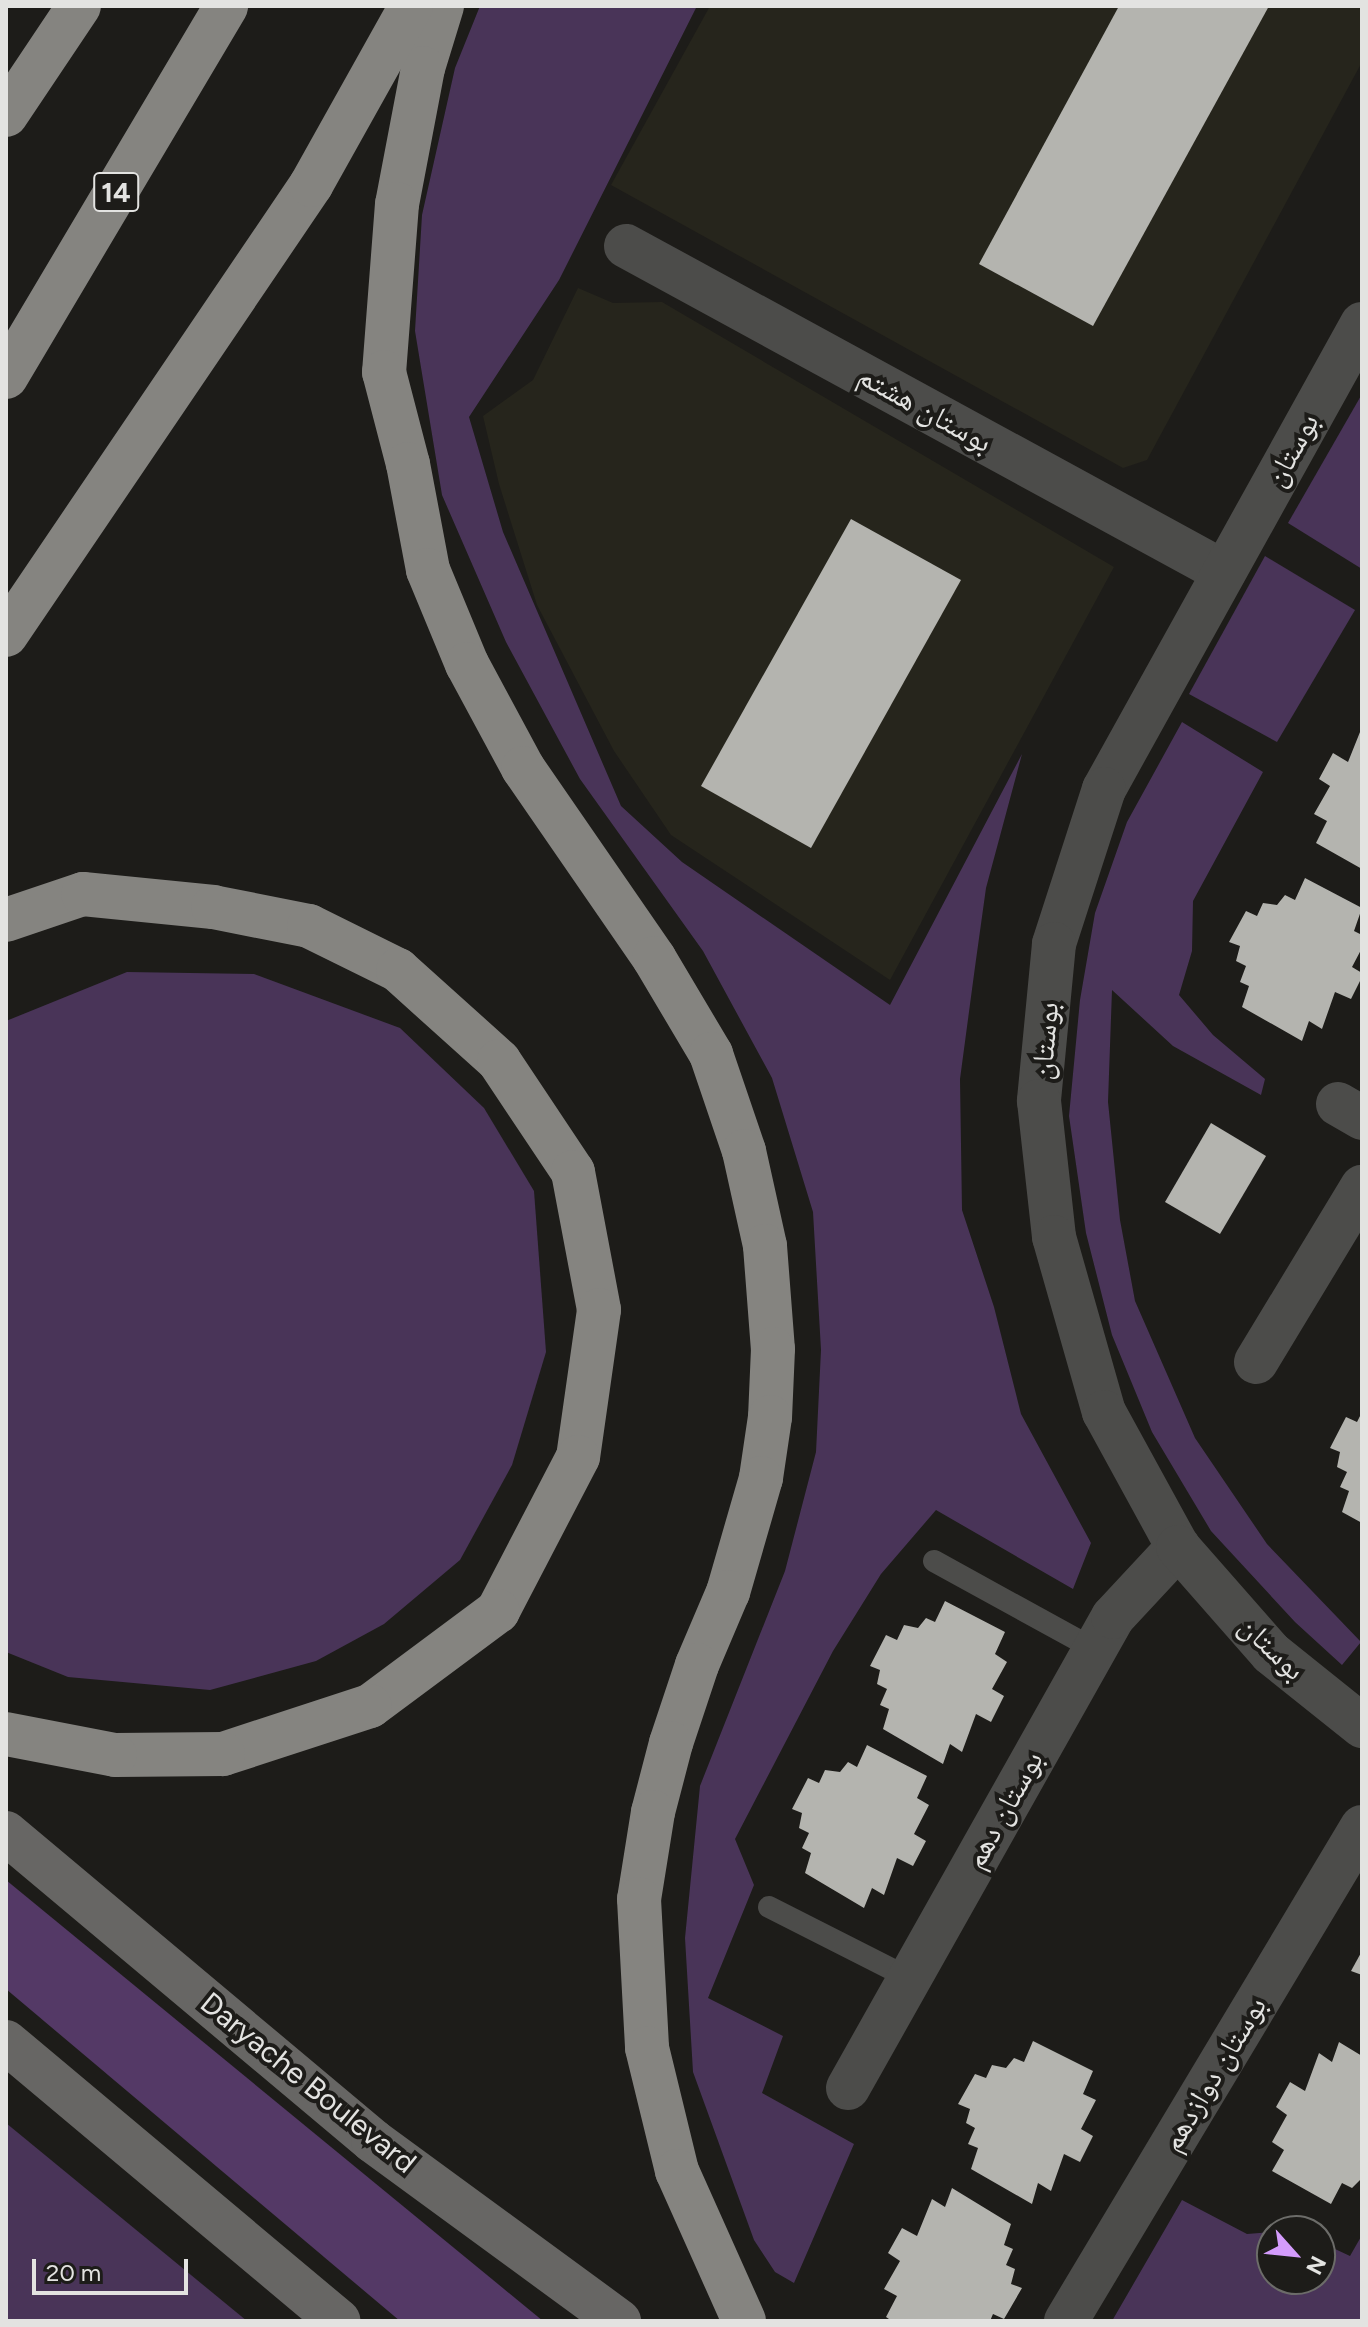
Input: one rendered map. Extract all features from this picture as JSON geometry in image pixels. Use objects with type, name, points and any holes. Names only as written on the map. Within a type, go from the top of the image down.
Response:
[{"type":"highway","points":[[6,115],[79,6]]},
{"type":"highway","name":"14","points":[[6,377],[226,6]]},
{"type":"highway","points":[[6,635],[311,185],[411,6]]},
{"type":"highway","points":[[442,6],[423,68],[397,204],[384,372],[408,464],[428,570],[467,664],[523,768],[654,958],[711,1054],[744,1151],[765,1246],[773,1349],[770,1417],[761,1478],[728,1592],[697,1665],[671,1743],[653,1812],[639,1899],[647,2048],[677,2171],[744,2321]]},
{"type":"highway","points":[[6,920],[83,894],[213,907],[309,926],[398,970],[499,1061],[573,1172],[599,1310],[578,1457],[498,1611],[370,1706],[223,1754],[115,1755],[6,1734]]},
{"type":"main road","name":"Daryache Boulevard","points":[[6,1833],[373,2141],[619,2321]]},
{"type":"main road","points":[[6,2042],[339,2321]]},
{"type":"street","name":"بوستان هشتم","points":[[626,246],[1224,572]]},
{"type":"street","name":"بوستان","points":[[1362,324],[1104,789],[1054,944],[1039,1101],[1054,1237],[1104,1412],[1178,1547],[1271,1653],[1362,1726]]},
{"type":"street","points":[[1256,1362],[1362,1187]]},
{"type":"street","name":"بوستان دهم","points":[[848,2088],[1113,1617],[1178,1547]]},
{"type":"street","name":"بوستان دوازدهم","points":[[1066,2321],[1362,1827]]},
{"type":"lane","points":[[934,1561],[1094,1649]]},
{"type":"lane","points":[[769,1907],[909,1978]]},
{"type":"shaded area","points":[[480,6],[697,6],[559,280],[469,417],[503,532],[621,806],[682,862],[890,1005],[1022,754],[986,888],[960,1079],[962,1210],[994,1307],[1021,1414],[1091,1543],[1073,1589],[936,1510],[881,1574],[833,1651],[735,1839],[754,1885],[708,1998],[783,2036],[762,2093],[854,2144],[794,2283],[775,2272],[754,2240],[693,2072],[685,1938],[700,1786],[785,1571],[816,1452],[821,1350],[813,1212],[772,1078],[703,951],[580,779],[506,642],[442,495],[415,331],[422,215],[455,68]]},
{"type":"shaded area","points":[[710,6],[1362,6],[1362,62],[1147,460],[1123,468],[611,185]]},
{"type":"shaded area","points":[[578,288],[613,303],[662,302],[1114,567],[890,980],[671,835],[614,751],[537,605],[499,484],[483,416],[533,380]]},
{"type":"shaded area","points":[[1362,394],[1362,569],[1288,523]]},
{"type":"shaded area","points":[[1265,556],[1355,610],[1277,742],[1189,694]]},
{"type":"shaded area","points":[[1182,722],[1263,772],[1193,901],[1192,951],[1179,995],[1213,1035],[1265,1079],[1261,1095],[1173,1046],[1112,990],[1108,1102],[1120,1220],[1135,1301],[1195,1438],[1267,1544],[1361,1642],[1342,1665],[1295,1622],[1211,1531],[1152,1432],[1112,1335],[1086,1233],[1069,1116],[1080,1000],[1095,913],[1127,822]]},
{"type":"shaded area","points":[[127,972],[254,974],[400,1028],[484,1108],[534,1191],[546,1352],[512,1465],[460,1560],[384,1624],[316,1661],[210,1690],[68,1677],[6,1652],[6,1021]]},
{"type":"shaded area","points":[[6,1880],[543,2321],[400,2321],[6,1989]]},
{"type":"shaded area","points":[[6,2123],[247,2321],[6,2321]]},
{"type":"shaded area","points":[[1182,2200],[1247,2234],[1256,2233],[1256,2295],[1336,2295],[1336,2249],[1350,2256],[1362,2235],[1362,2321],[1112,2321]]},
{"type":"building","points":[[1119,6],[1269,6],[1093,326],[979,264]]},
{"type":"building","points":[[851,519],[961,580],[811,848],[701,786]]},
{"type":"building","points":[[1362,727],[1362,869],[1316,843],[1327,821],[1314,814],[1330,786],[1319,779],[1333,753],[1348,762]]},
{"type":"building","points":[[1305,878],[1362,908],[1354,931],[1362,935],[1362,948],[1352,967],[1362,973],[1362,977],[1351,999],[1335,992],[1322,1029],[1309,1021],[1302,1041],[1242,1007],[1249,986],[1240,982],[1246,966],[1236,961],[1240,946],[1229,942],[1246,911],[1257,916],[1263,903],[1277,905],[1285,895],[1295,900]]},
{"type":"building","points":[[1211,1123],[1266,1156],[1220,1234],[1165,1202]]},
{"type":"building","points":[[1362,1412],[1362,1523],[1342,1512],[1349,1491],[1340,1487],[1347,1472],[1337,1467],[1340,1452],[1330,1448],[1346,1417],[1357,1422]]},
{"type":"building","points":[[945,1601],[1005,1632],[995,1654],[1007,1662],[992,1689],[1004,1696],[991,1722],[976,1714],[962,1752],[950,1744],[943,1764],[883,1729],[889,1709],[880,1705],[887,1689],[877,1684],[880,1670],[870,1666],[886,1635],[897,1640],[904,1625],[918,1628],[926,1618],[935,1622]]},
{"type":"building","points":[[867,1745],[927,1776],[917,1798],[929,1805],[914,1834],[926,1841],[913,1866],[897,1858],[884,1895],[872,1888],[864,1908],[805,1873],[811,1853],[802,1848],[809,1833],[799,1828],[802,1813],[792,1809],[808,1778],[819,1783],[825,1770],[840,1772],[848,1762],[857,1767]]},
{"type":"building","points":[[1362,1951],[1362,1975],[1351,1971]]},
{"type":"building","points":[[1033,2041],[1093,2071],[1083,2094],[1096,2100],[1081,2129],[1093,2136],[1080,2162],[1064,2154],[1051,2191],[1038,2183],[1032,2204],[971,2169],[978,2148],[968,2144],[975,2128],[966,2123],[970,2109],[958,2104],[975,2074],[986,2078],[992,2065],[1006,2068],[1014,2058],[1024,2062]]},
{"type":"building","points":[[1339,2042],[1362,2056],[1362,2178],[1352,2188],[1342,2183],[1331,2204],[1272,2171],[1284,2150],[1272,2142],[1287,2115],[1276,2107],[1290,2082],[1305,2091],[1319,2053],[1332,2062]]},
{"type":"building","points":[[952,2188],[1011,2224],[1004,2245],[1013,2249],[1006,2265],[1015,2269],[1011,2284],[1022,2288],[1004,2319],[993,2314],[990,2321],[892,2321],[886,2317],[897,2296],[884,2289],[900,2261],[888,2253],[902,2228],[917,2236],[932,2199],[945,2207]]}]
